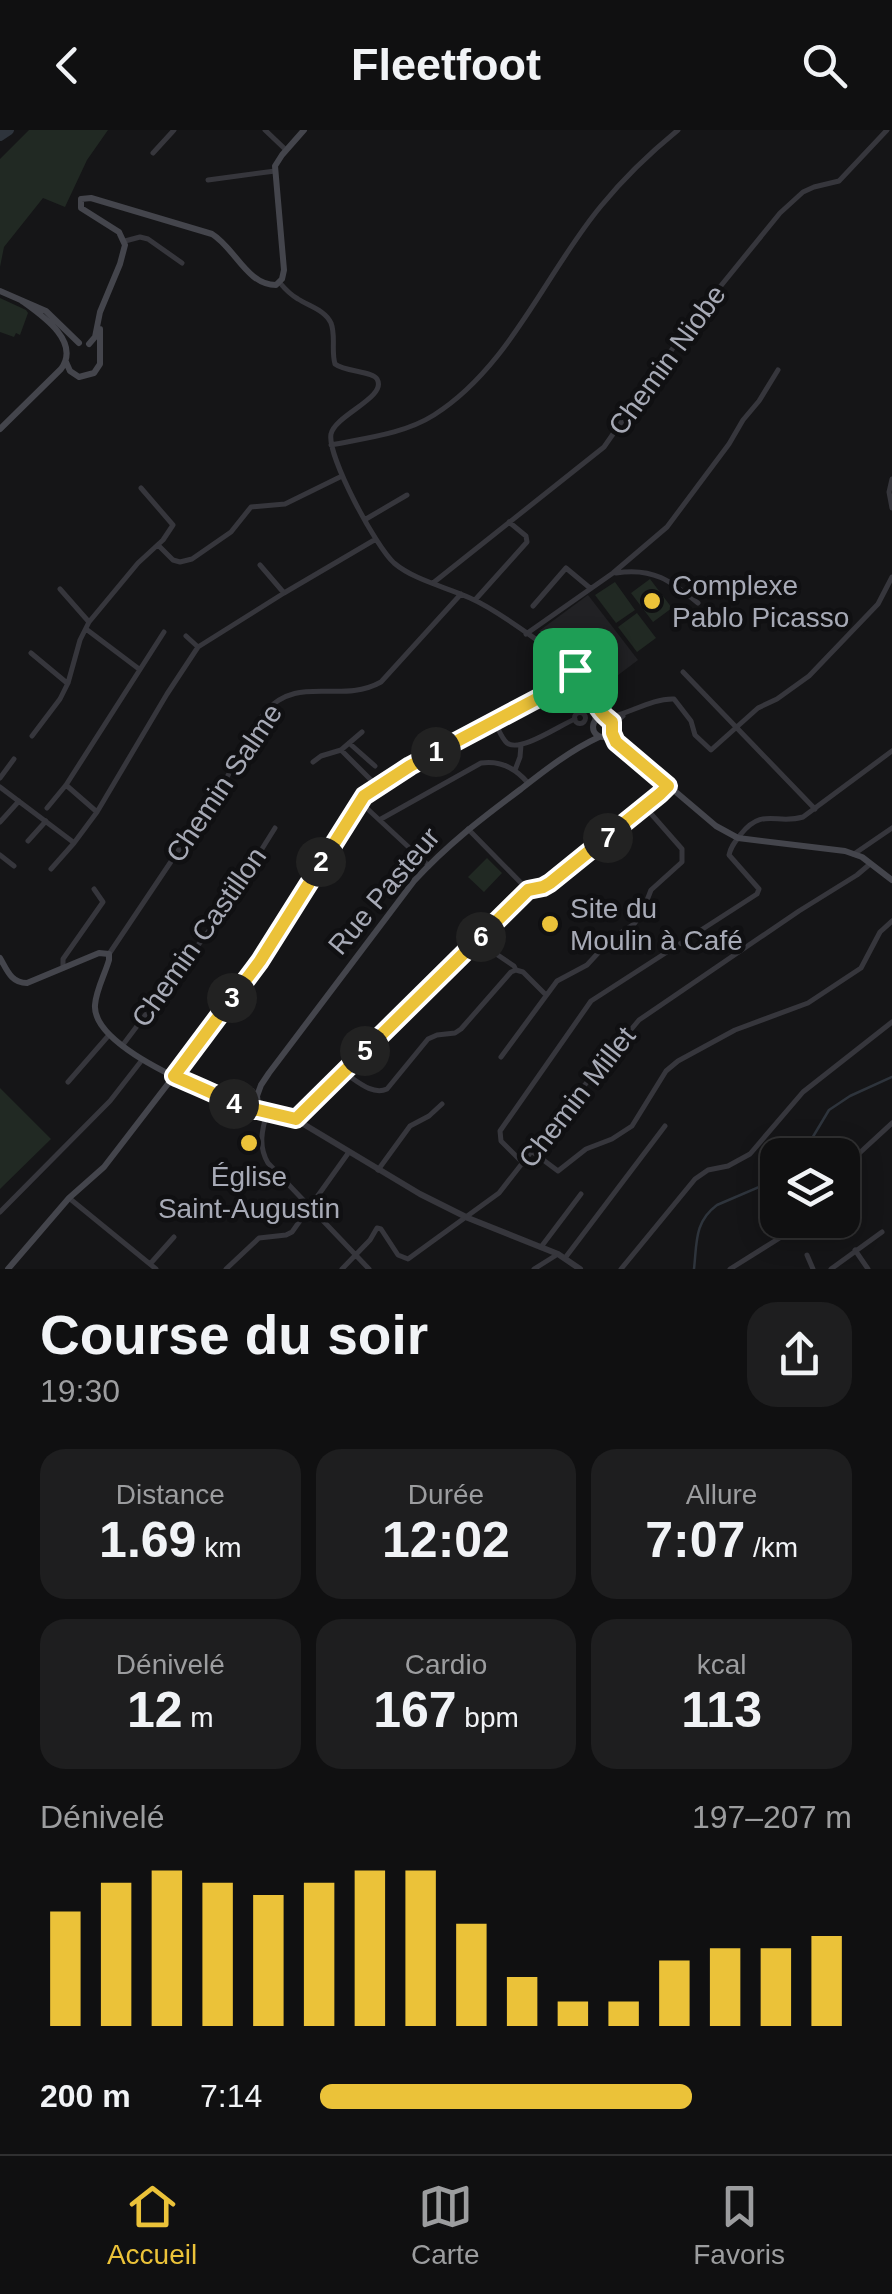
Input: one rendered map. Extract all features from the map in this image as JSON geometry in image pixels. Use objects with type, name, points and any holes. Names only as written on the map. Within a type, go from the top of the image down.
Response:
[{"type":"main road","points":[[89,344],[96,337],[99,318],[124,255],[124,241],[119,232],[82,210],[81,199],[91,198],[212,234],[258,282],[272,286],[280,283],[284,270],[277,161],[304,130]]},
{"type":"main road","points":[[0,291],[46,311],[79,344]]},
{"type":"main road","points":[[0,429],[66,362],[68,351],[58,333],[22,301]]},
{"type":"main road","points":[[34,310],[46,311]]},
{"type":"main road","points":[[66,362],[79,377],[90,376],[98,369],[99,318]]},
{"type":"main road","points":[[68,351],[79,344],[89,344],[99,353]]},
{"type":"main road","points":[[51,378],[70,371]]},
{"type":"main road","points":[[605,732],[605,717],[594,720],[605,732],[616,742],[716,826],[738,838],[845,851],[892,880]]},
{"type":"main road","name":"Rue Pasteur","points":[[239,1102],[245,1092],[255,1100],[261,1084],[414,881],[440,853],[528,784],[605,732]]},
{"type":"main road","points":[[0,958],[12,979],[27,983],[99,954],[109,954],[95,1008],[98,1020],[110,1034],[142,1060],[226,1101],[239,1102],[245,1110],[255,1100]]},
{"type":"main road","points":[[8,1269],[69,1198],[104,1166],[174,1076]]},
{"type":"street","points":[[152,153],[174,130]]},
{"type":"street","points":[[265,130],[286,150]]},
{"type":"street","points":[[331,445],[412,426],[462,392],[495,358],[601,206],[678,130]]},
{"type":"street","name":"Chemin Niobe","points":[[433,582],[604,447],[689,325],[780,213],[803,192],[839,182],[887,130]]},
{"type":"street","points":[[208,180],[275,171]]},
{"type":"street","points":[[124,241],[148,239],[182,263]]},
{"type":"street","points":[[280,283],[295,298],[330,320],[335,364],[378,380],[374,394],[335,424],[331,445],[342,476],[376,540],[396,564],[492,609],[575,670],[591,692],[594,720]]},
{"type":"street","points":[[526,634],[613,573],[668,527],[760,401],[778,370]]},
{"type":"street","points":[[158,545],[174,560],[192,559],[231,532],[252,507],[285,504],[342,476]]},
{"type":"street","points":[[892,479],[892,508]]},
{"type":"street","points":[[32,736],[68,684],[88,625],[173,525],[141,488]]},
{"type":"street","points":[[366,519],[407,495]]},
{"type":"street","points":[[476,600],[527,542],[526,536],[509,522]]},
{"type":"street","points":[[51,870],[97,812],[198,647],[376,540]]},
{"type":"street","points":[[630,560],[636,570]]},
{"type":"street","points":[[260,565],[284,593]]},
{"type":"street","points":[[533,606],[566,568],[591,588]]},
{"type":"street","points":[[613,573],[636,570],[658,575],[698,603]]},
{"type":"street","points":[[594,706],[605,717],[674,700],[691,722],[695,735],[711,750],[758,708],[817,669],[878,604],[892,577]]},
{"type":"street","points":[[60,588],[88,625],[139,669]]},
{"type":"street","name":"Chemin Salme","points":[[109,954],[273,702],[288,693],[374,687],[461,594]]},
{"type":"street","points":[[47,808],[66,785],[164,632]]},
{"type":"street","points":[[186,636],[198,647]]},
{"type":"street","points":[[31,653],[68,684]]},
{"type":"street","points":[[174,1076],[260,961],[360,802],[376,786],[553,689],[575,670]]},
{"type":"street","points":[[683,672],[815,809]]},
{"type":"street","points":[[605,732],[625,714]]},
{"type":"street","points":[[494,721],[505,742],[521,745],[574,718]]},
{"type":"street","points":[[313,762],[328,752],[340,750],[362,732]]},
{"type":"street","points":[[349,743],[374,766]]},
{"type":"street","points":[[515,770],[521,745]]},
{"type":"street","points":[[340,750],[376,786]]},
{"type":"street","points":[[524,1164],[501,1140],[500,1131],[591,1002],[757,894],[756,883],[729,855],[749,824],[758,819],[796,819],[892,751]]},
{"type":"street","points":[[0,778],[14,759]]},
{"type":"street","points":[[381,820],[480,763],[496,762],[515,770],[528,784]]},
{"type":"street","points":[[66,785],[97,812]]},
{"type":"street","points":[[296,1119],[528,890],[550,883],[646,808],[668,786]]},
{"type":"street","points":[[0,787],[74,843]]},
{"type":"street","points":[[0,822],[19,800]]},
{"type":"street","points":[[360,802],[428,866]]},
{"type":"street","points":[[501,1057],[561,978],[587,966],[612,939],[634,924],[651,890],[682,862],[682,849],[646,808]]},
{"type":"street","points":[[28,841],[46,820]]},
{"type":"street","name":"Chemin Castillon","points":[[122,1046],[220,916],[275,828]]},
{"type":"street","points":[[854,854],[892,828]]},
{"type":"street","points":[[468,830],[528,890]]},
{"type":"street","points":[[0,855],[14,866]]},
{"type":"street","name":"Chemin Millet","points":[[356,1255],[379,1227],[398,1254],[410,1259],[468,1218],[499,1194],[639,1020],[870,864]]},
{"type":"street","points":[[63,968],[63,959],[102,902],[94,889]]},
{"type":"street","points":[[533,1153],[558,1171],[586,1149],[619,1135],[636,1122],[671,1066],[735,1030],[816,999],[861,968],[876,938],[892,921]]},
{"type":"street","points":[[477,941],[523,972],[546,995]]},
{"type":"street","points":[[343,1072],[374,1091],[387,1089],[428,1040],[455,1033],[516,970]]},
{"type":"street","points":[[620,1269],[695,1179],[750,1154],[803,1092],[892,1022]]},
{"type":"street","points":[[68,1082],[110,1034]]},
{"type":"street","points":[[0,1212],[110,1100],[142,1060]]},
{"type":"street","points":[[255,1100],[266,1111],[296,1119],[378,1170],[468,1218],[561,1256],[580,1269]]},
{"type":"street","points":[[378,1170],[410,1126],[442,1104]]},
{"type":"street","points":[[266,1111],[261,1146],[268,1163],[369,1269]]},
{"type":"street","points":[[860,1153],[892,1123]]},
{"type":"street","points":[[534,1269],[561,1256],[665,1126]]},
{"type":"street","points":[[226,1269],[259,1238],[292,1232],[348,1152]]},
{"type":"street","points":[[541,1248],[581,1194]]},
{"type":"street","points":[[69,1198],[153,1267],[174,1237]]},
{"type":"street","points":[[831,1269],[882,1232]]},
{"type":"street","points":[[730,1269],[780,1238]]},
{"type":"street","points":[[855,1250],[868,1269]]},
{"type":"street","points":[[342,1269],[356,1255]]},
{"type":"street","points":[[807,1256],[813,1269]]},
{"type":"shaded area","points":[[29,130],[108,130],[87,160],[65,207],[43,198],[4,247],[0,267],[0,159]]},
{"type":"shaded area","points":[[0,298],[28,313],[20,335],[0,332]]},
{"type":"shaded area","name":"Complexe Pablo Picasso","points":[[650,579],[672,608],[653,622],[631,593]]},
{"type":"shaded area","points":[[615,582],[635,610],[616,623],[595,595]]},
{"type":"shaded area","points":[[588,595],[638,660],[597,691],[580,663],[539,631]]},
{"type":"shaded area","points":[[637,613],[656,638],[637,652],[618,627]]},
{"type":"shaded area","points":[[487,858],[502,873],[484,892],[468,877]]},
{"type":"shaded area","points":[[0,1088],[51,1139],[0,1189]]},
{"type":"waterway","points":[[0,136],[9,130]]},
{"type":"waterway","points":[[812,1138],[829,1110],[892,1077]]},
{"type":"waterway","points":[[694,1269],[704,1219],[717,1205],[760,1187]]},
{"type":"place","name":"Complexe Pablo Picasso","points":[[652,601]]},
{"type":"place","name":"Site du Moulin à Café","points":[[550,924]]},
{"type":"place","name":"Église Saint-Augustin","points":[[249,1143]]},
{"type":"route","points":[[575,670],[591,692],[594,706],[612,722],[616,742],[668,786],[646,808],[550,883],[528,890],[296,1119],[245,1110],[174,1076],[260,961],[364,796],[410,766],[546,694],[575,670]]}]
